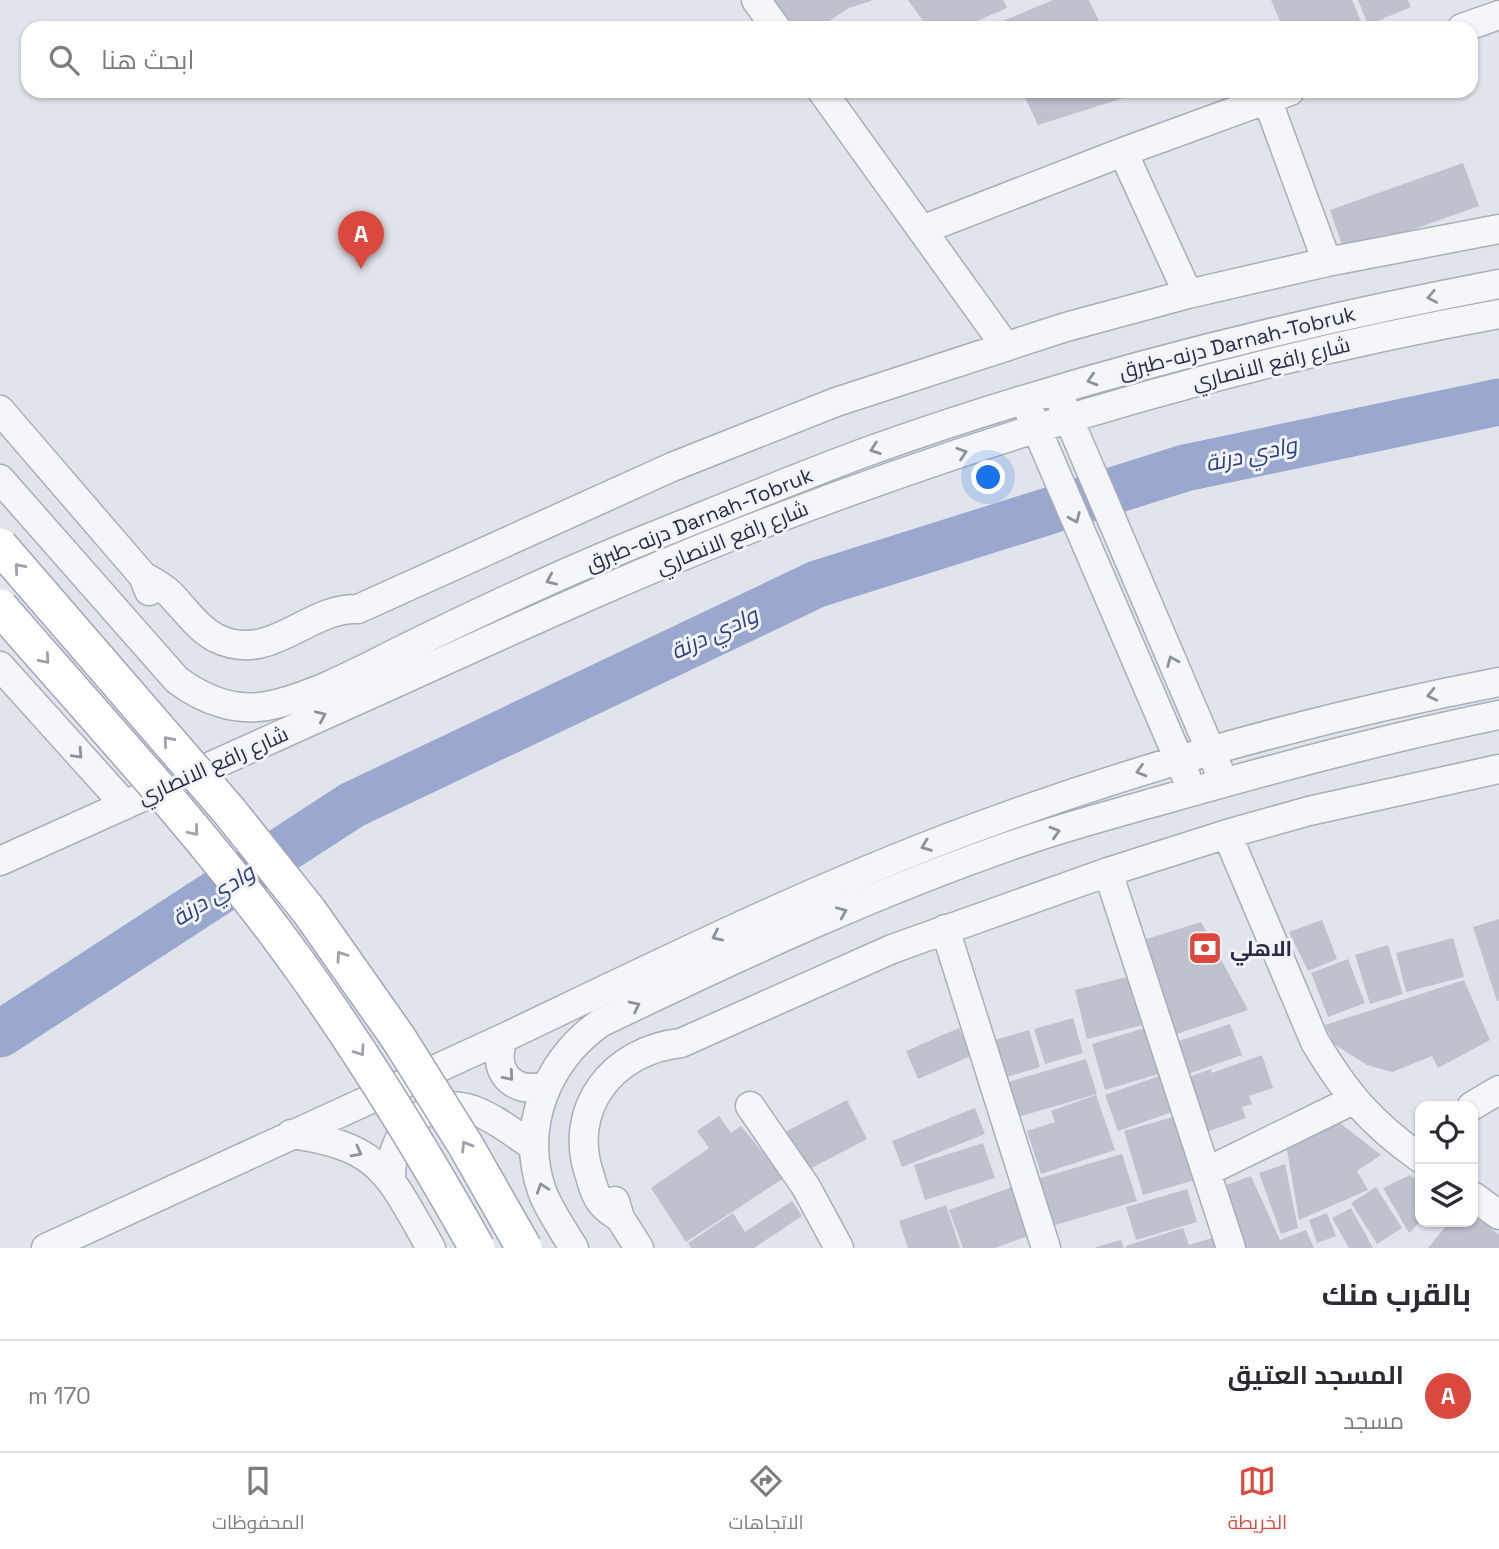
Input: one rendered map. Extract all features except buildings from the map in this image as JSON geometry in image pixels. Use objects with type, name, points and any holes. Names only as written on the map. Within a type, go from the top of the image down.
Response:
[{"type":"main road","points":[[0,546],[230,812],[309,911],[405,1050],[466,1146],[524,1248]]},
{"type":"main road","points":[[0,607],[195,832],[284,943],[365,1059],[477,1248]]},
{"type":"street","points":[[756,0],[771,21]]},
{"type":"street","points":[[1478,22],[1499,15]]},
{"type":"street","points":[[827,98],[1006,347]]},
{"type":"street","points":[[922,230],[1270,98]]},
{"type":"street","points":[[1279,98],[1327,262]]},
{"type":"street","points":[[1123,152],[1188,294]]},
{"type":"street","points":[[0,410],[143,576],[168,592],[202,629],[228,643],[242,646],[272,642],[334,612],[358,609],[591,502],[707,452],[836,402],[1066,327],[1188,294],[1327,262],[1499,229]]},
{"type":"street","name":"درنه-طبرق Darnah-Tobruk","points":[[0,479],[177,680],[208,699],[233,706],[259,707],[322,688],[535,587],[703,516],[865,453],[1024,400],[1192,351],[1286,328],[1499,284]]},
{"type":"street","name":"شارع رافع الانصاري","points":[[0,861],[666,563],[881,480],[1069,418],[1290,357],[1391,334],[1499,314]]},
{"type":"street","points":[[1057,390],[1224,782]]},
{"type":"street","points":[[1024,400],[1193,791]]},
{"type":"street","points":[[0,666],[125,805]]},
{"type":"street","points":[[46,1248],[504,1038],[751,920],[998,819],[1211,751],[1342,716],[1499,682]]},
{"type":"street","points":[[574,1248],[543,1193],[534,1147],[535,1124],[546,1086],[566,1053],[600,1023],[860,904],[1032,839],[1224,782],[1387,740],[1499,715]]},
{"type":"street","points":[[639,1248],[620,1218],[599,1200],[585,1164],[583,1144],[584,1125],[594,1096],[613,1072],[628,1062],[661,1046],[681,1043],[832,974],[945,929],[1108,872],[1227,834],[1368,797],[1499,769]]},
{"type":"street","points":[[1227,834],[1315,1042],[1353,1100],[1415,1147]]},
{"type":"street","points":[[1108,872],[1231,1248]]},
{"type":"street","points":[[945,929],[1046,1248]]},
{"type":"street","points":[[504,1038],[499,1058],[507,1077],[525,1088],[546,1086]]},
{"type":"street","points":[[1478,1102],[1499,1090]]},
{"type":"street","points":[[1208,1171],[1353,1100]]},
{"type":"street","points":[[750,1106],[806,1187],[839,1248]]},
{"type":"street","points":[[391,1178],[390,1161],[402,1132],[426,1112],[440,1108],[455,1107],[484,1115],[534,1147]]},
{"type":"street","points":[[291,1134],[342,1144],[360,1152],[391,1178],[431,1248]]},
{"type":"street","points":[[1478,1200],[1499,1215]]},
{"type":"waterway","name":"وادي درنة","points":[[0,1034],[352,805],[817,584],[1185,468],[1499,402]]},
{"type":"place","name":"المسجد العتيق","points":[[361,269]]},
{"type":"place","name":"الاهلي","points":[[1205,948]]}]
